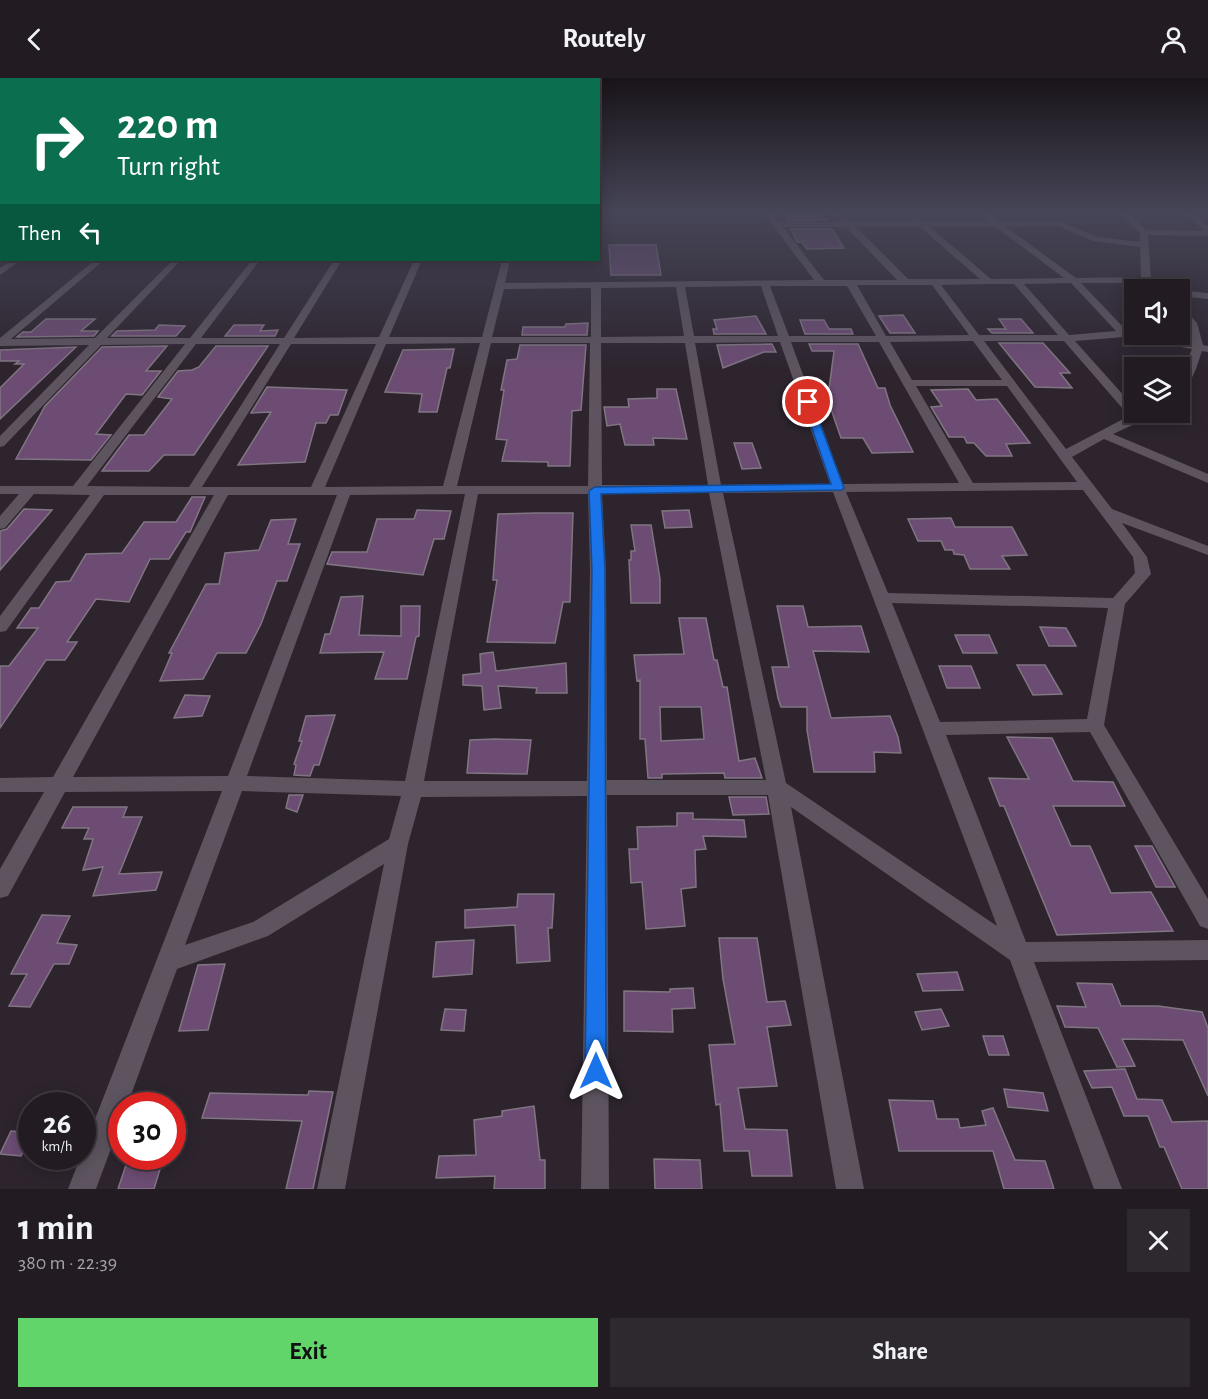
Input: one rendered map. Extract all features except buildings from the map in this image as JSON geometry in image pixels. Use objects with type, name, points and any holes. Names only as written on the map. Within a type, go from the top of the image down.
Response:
[{"type":"street","points":[[0,342],[95,264]]},
{"type":"street","points":[[0,443],[173,264]]},
{"type":"street","points":[[77,490],[253,264]]},
{"type":"street","points":[[194,490],[336,264]]},
{"type":"street","points":[[316,491],[385,340],[416,264]]},
{"type":"street","points":[[449,491],[505,264]]},
{"type":"street","points":[[807,264],[822,284]]},
{"type":"street","points":[[887,264],[906,283]]},
{"type":"street","points":[[967,264],[990,284]]},
{"type":"street","points":[[1050,264],[1074,281],[1124,333]]},
{"type":"street","points":[[1144,264],[1146,279]]},
{"type":"street","points":[[501,286],[990,284],[1124,280]]},
{"type":"street","points":[[1018,283],[1124,397]]},
{"type":"street","points":[[851,284],[968,486]]},
{"type":"street","points":[[935,284],[1140,557],[1143,574],[1117,603],[1095,725],[1206,914]]},
{"type":"street","points":[[595,1189],[598,786],[598,570],[595,491],[596,285]]},
{"type":"street","points":[[680,285],[715,487],[777,787],[850,1189]]},
{"type":"street","points":[[765,285],[838,488],[934,729],[1108,1189]]},
{"type":"street","points":[[1190,294],[1208,296]]},
{"type":"street","points":[[1190,321],[1203,348]]},
{"type":"street","points":[[0,342],[288,339],[1068,338],[1124,333]]},
{"type":"street","points":[[1187,345],[1203,348]]},
{"type":"street","points":[[1190,372],[1203,348]]},
{"type":"street","points":[[907,383],[1010,383]]},
{"type":"street","points":[[1065,455],[1127,423]]},
{"type":"street","points":[[1105,435],[1208,479]]},
{"type":"street","points":[[0,490],[595,491],[715,487],[1087,486]]},
{"type":"street","points":[[0,525],[30,490]]},
{"type":"street","points":[[0,627],[100,490]]},
{"type":"street","points":[[0,889],[223,491]]},
{"type":"street","points":[[82,1189],[345,491]]},
{"type":"street","points":[[331,1189],[398,844],[413,789],[472,491]]},
{"type":"street","points":[[1108,512],[1208,551]]},
{"type":"street","points":[[883,598],[1117,603]]},
{"type":"street","points":[[934,729],[1095,725]]},
{"type":"street","points":[[0,785],[234,783],[413,789],[598,786],[777,787],[1017,952],[1208,950]]},
{"type":"street","points":[[167,962],[260,929],[398,844]]},
{"type":"route","points":[[596,1071],[598,570],[595,491],[715,487],[838,488],[808,402]]}]
